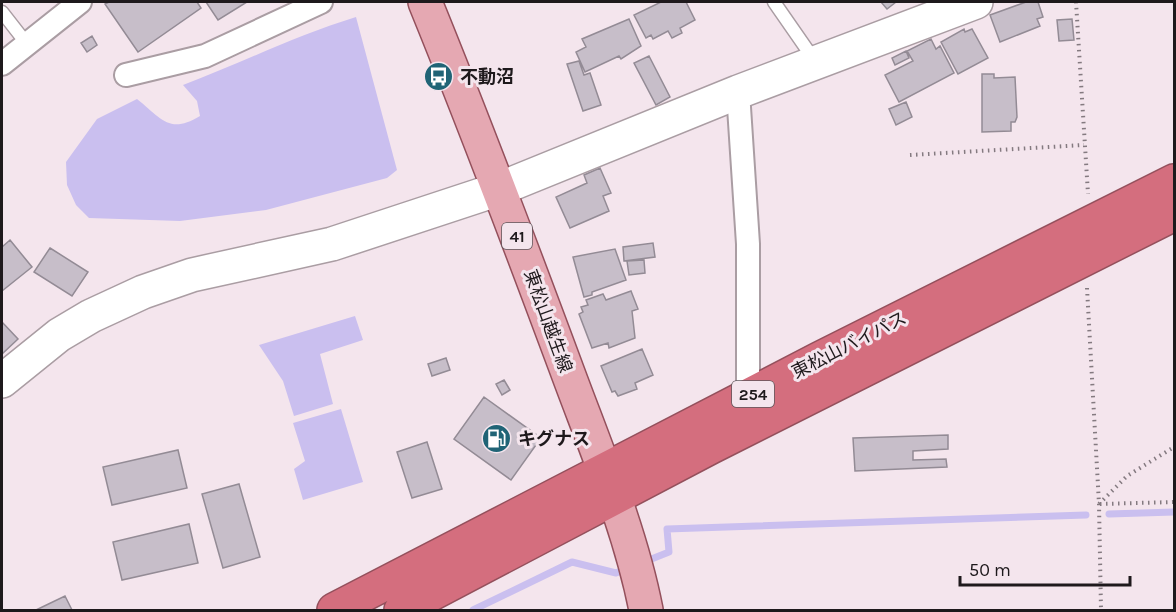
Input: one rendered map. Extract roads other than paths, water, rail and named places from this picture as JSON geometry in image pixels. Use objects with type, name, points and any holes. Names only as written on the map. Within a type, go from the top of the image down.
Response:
[{"type":"highway","name":"東松山バイパス","points":[[401,610],[609,486],[748,397],[1174,181]]},
{"type":"highway","name":"東松山バイパス","points":[[334,610],[609,486],[711,447],[1174,214]]},
{"type":"main road","name":"東松山越生線","points":[[425,2],[499,189],[609,486],[633,554],[646,610]]},
{"type":"street","points":[[2,64],[80,2]]},
{"type":"street","points":[[126,75],[205,56],[321,2]]},
{"type":"street","points":[[2,381],[67,330],[143,292],[192,275],[332,244],[499,189],[738,92],[976,2]]},
{"type":"street","points":[[738,92],[748,244],[748,397]]},
{"type":"lane","points":[[774,2],[816,62]]},
{"type":"lane","points":[[2,12],[27,44]]},
{"type":"waterway","points":[[1109,514],[1174,512]]},
{"type":"waterway","points":[[644,562],[669,552],[667,529],[1086,515]]},
{"type":"waterway","points":[[473,610],[572,562],[616,573],[628,568]]},
{"type":"place","name":"不動沼","points":[[439,77]]},
{"type":"place","name":"キグナス","points":[[497,439]]}]
